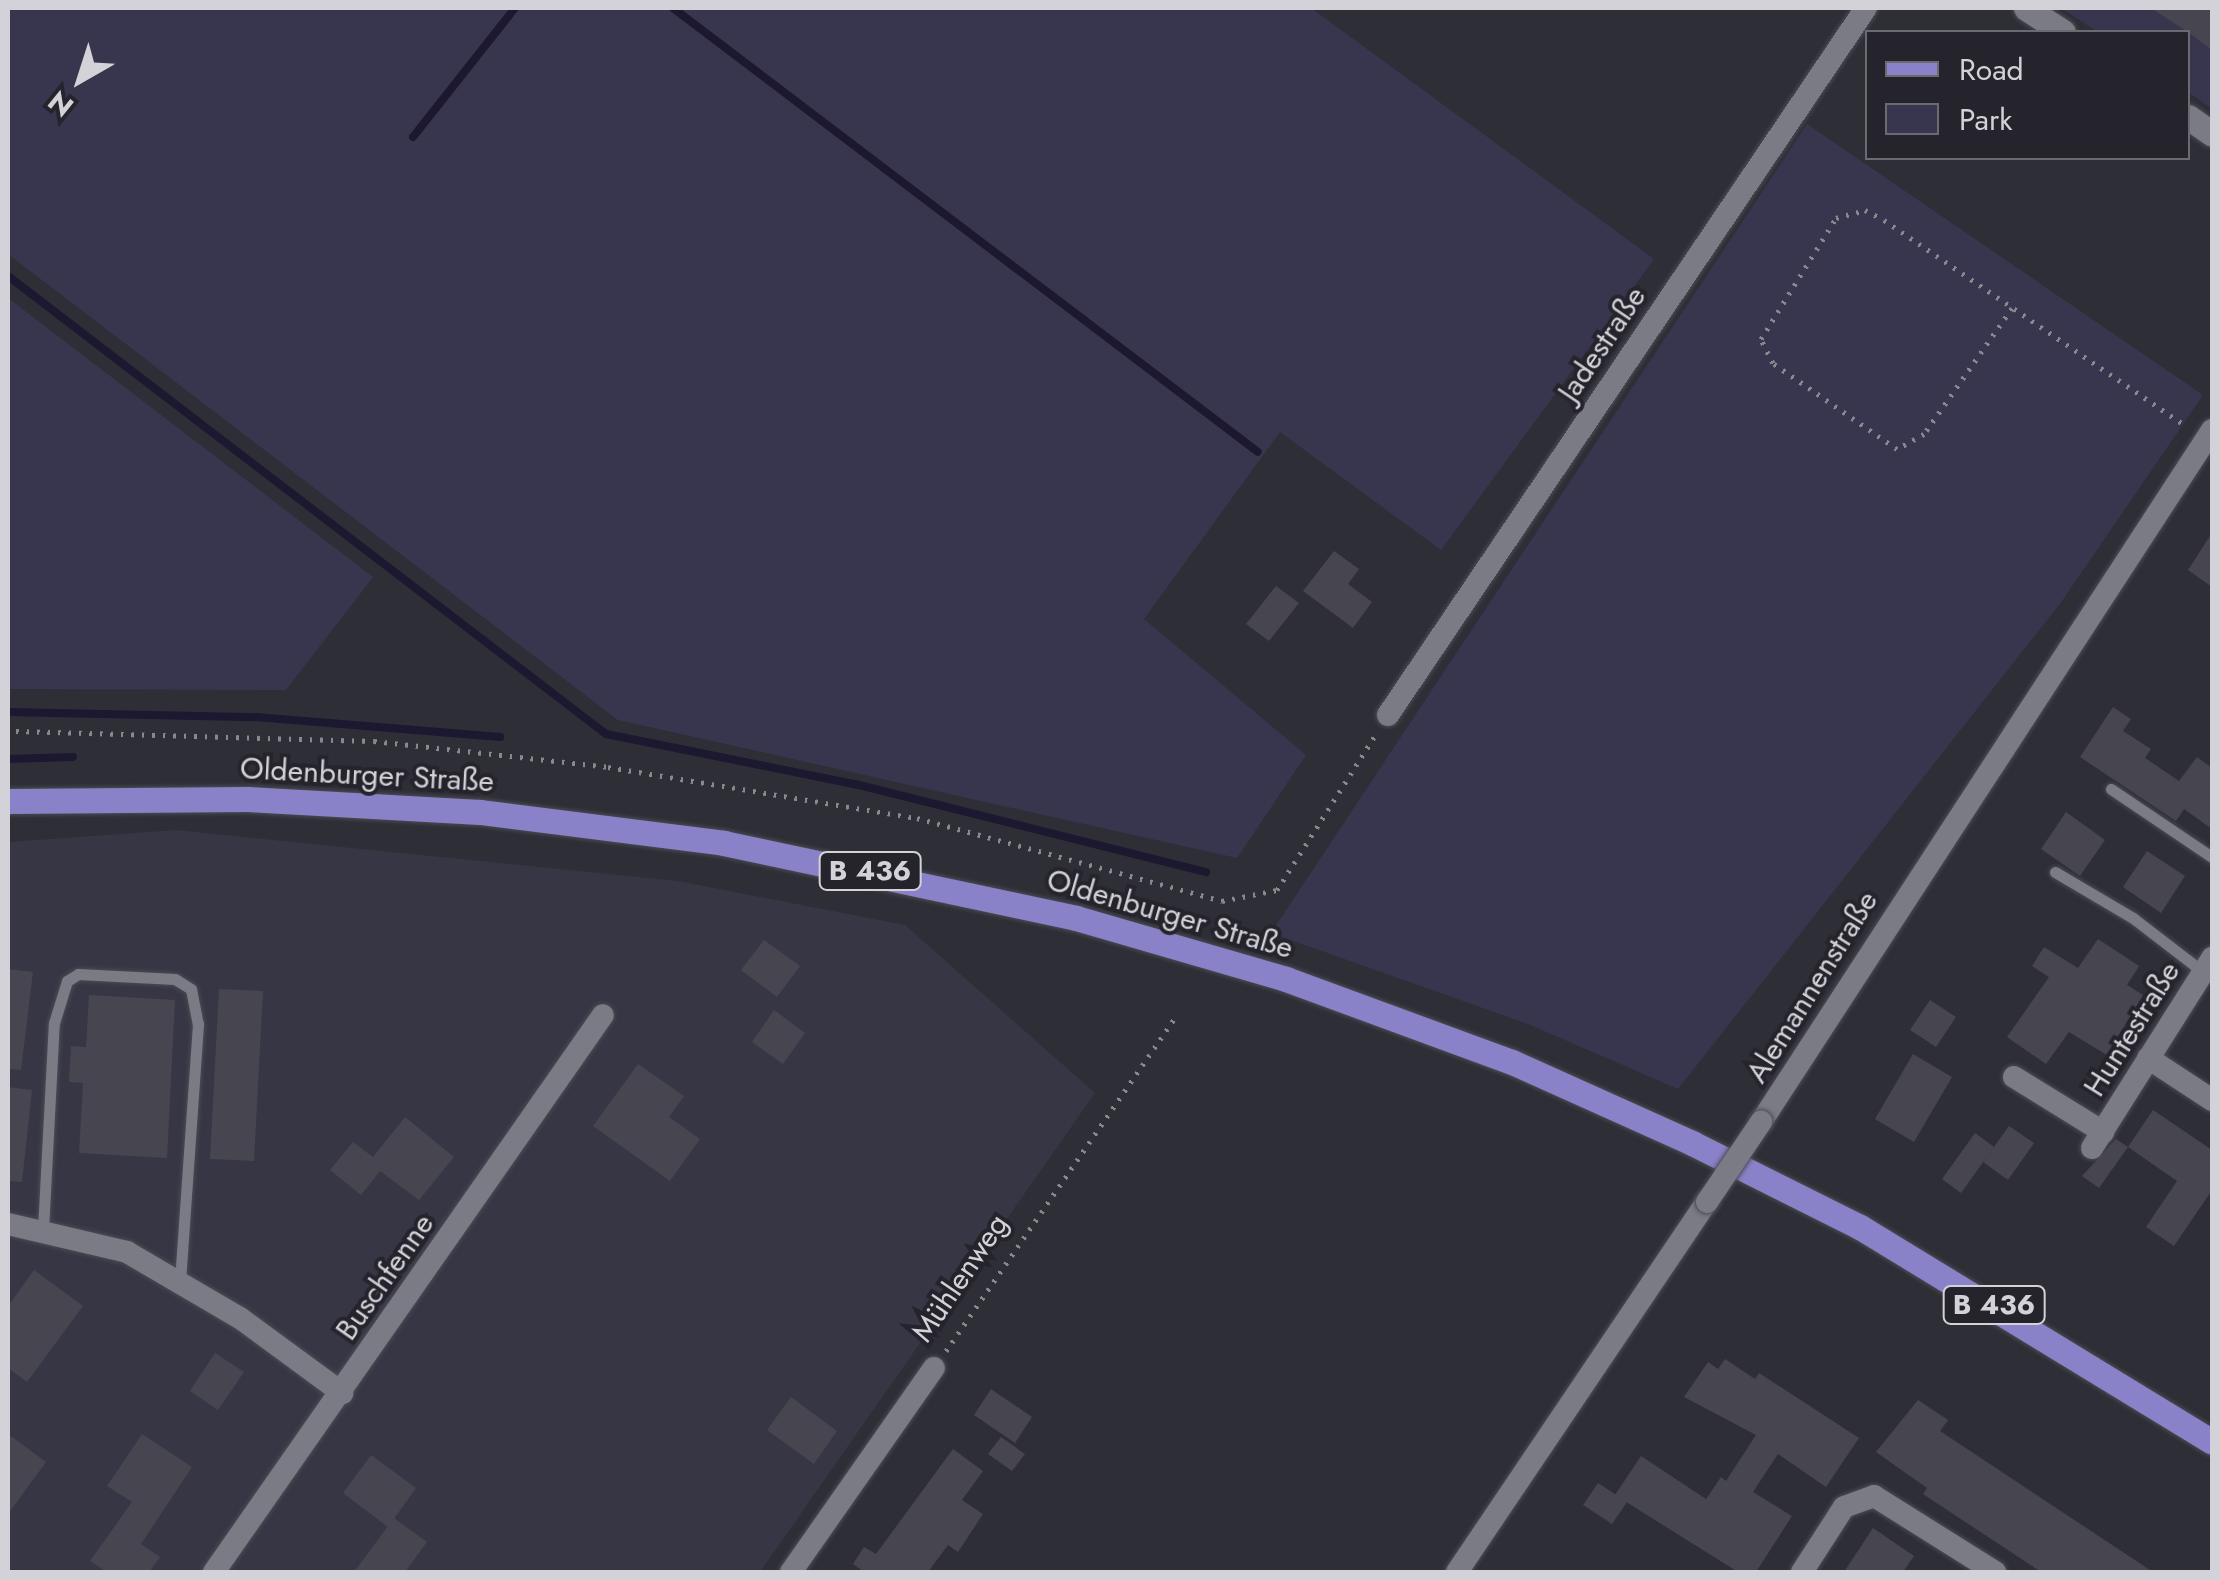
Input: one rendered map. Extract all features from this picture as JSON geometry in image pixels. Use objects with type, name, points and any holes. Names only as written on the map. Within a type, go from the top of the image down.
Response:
[{"type":"main road","name":"Oldenburger Straße","points":[[8,801],[248,799],[480,812],[724,844],[1095,923],[1286,979],[1512,1062],[1692,1142],[1860,1227],[2212,1442]]},
{"type":"street","name":"Jadestraße","points":[[1388,715],[1866,8]]},
{"type":"street","points":[[2026,8],[2060,30]]},
{"type":"street","points":[[2190,118],[2212,134]]},
{"type":"street","name":"Alemannenstraße","points":[[1457,1572],[1761,1122],[2210,438]]},
{"type":"street","name":"Huntestraße","points":[[2014,1077],[2097,1140],[2208,965]]},
{"type":"street","name":"Buschfenne","points":[[220,1571],[603,1014]]},
{"type":"street","points":[[2148,1058],[2212,1100]]},
{"type":"street","points":[[8,1224],[127,1252],[342,1393]]},
{"type":"street","name":"Mühlenweg","points":[[791,1572],[934,1368]]},
{"type":"street","points":[[1802,1572],[1844,1508],[1861,1496],[1902,1509],[1995,1572]]},
{"type":"lane","points":[[2110,789],[2212,857]]},
{"type":"lane","points":[[2055,872],[2208,965]]},
{"type":"lane","points":[[44,1230],[54,1023],[66,981],[78,974],[175,979],[191,989],[198,1024],[180,1284]]},
{"type":"path","points":[[2012,308],[1924,434],[1897,449],[1773,364],[1762,339],[1836,218],[1851,210],[1884,220],[2210,438]]},
{"type":"path","points":[[16,731],[374,741],[608,768],[917,818],[1222,901],[1276,890],[1388,715]]},
{"type":"path","name":"Mühlenweg","points":[[934,1368],[1176,1016]]},
{"type":"shaded area","points":[[176,830],[678,881],[905,925],[1095,1093],[760,1572],[8,1572],[8,842]]},
{"type":"green space","points":[[8,8],[1311,8],[1654,259],[1441,550],[1280,432],[1144,619],[1306,755],[1237,858],[618,720],[8,254]]},
{"type":"green space","points":[[2061,8],[2212,8],[2212,109],[2190,93],[2190,30],[2095,30]]},
{"type":"green space","points":[[1807,124],[2203,395],[2062,601],[1678,1089],[1528,1024],[1271,933]]},
{"type":"green space","points":[[8,298],[373,577],[286,690],[8,689]]},
{"type":"building","points":[[2151,8],[2212,8],[2212,50],[2190,30]]},
{"type":"building","points":[[2212,533],[2212,587],[2188,570]]},
{"type":"building","points":[[1334,551],[1359,569],[1348,584],[1372,602],[1353,628],[1303,591]]},
{"type":"building","points":[[1276,586],[1299,603],[1269,641],[1246,624]]},
{"type":"building","points":[[2113,707],[2131,719],[2123,731],[2151,749],[2145,758],[2179,781],[2197,757],[2212,768],[2212,829],[2184,809],[2176,821],[2080,757]]},
{"type":"building","points":[[2066,812],[2105,840],[2080,876],[2041,849]]},
{"type":"building","points":[[2147,851],[2185,876],[2161,913],[2123,887]]},
{"type":"building","points":[[2098,939],[2139,966],[2127,985],[2143,995],[2107,1055],[2069,1032],[2046,1064],[2007,1037],[2049,977],[2032,966],[2044,947],[2078,968]]},
{"type":"building","points":[[764,940],[800,966],[777,997],[741,970]]},
{"type":"building","points":[[8,969],[33,972],[21,1070],[8,1069]]},
{"type":"building","points":[[219,989],[263,991],[254,1161],[210,1159]]},
{"type":"building","points":[[89,995],[175,1000],[167,1158],[79,1153],[83,1083],[69,1082],[71,1046],[86,1047]]},
{"type":"building","points":[[1930,1000],[1956,1017],[1936,1047],[1910,1030]]},
{"type":"building","points":[[774,1010],[805,1033],[783,1064],[752,1042]]},
{"type":"building","points":[[1913,1054],[1952,1077],[1914,1142],[1875,1119]]},
{"type":"building","points":[[638,1064],[684,1096],[669,1117],[700,1139],[670,1181],[593,1126]]},
{"type":"building","points":[[8,1087],[32,1090],[22,1182],[8,1181]]},
{"type":"building","points":[[2153,1110],[2212,1150],[2212,1190],[2174,1246],[2146,1227],[2177,1181],[2128,1147]]},
{"type":"building","points":[[405,1117],[454,1157],[419,1200],[380,1171],[361,1195],[330,1170],[353,1142],[373,1157]]},
{"type":"building","points":[[2009,1126],[2034,1143],[2008,1180],[1983,1162]]},
{"type":"building","points":[[1975,1133],[1994,1147],[1961,1193],[1942,1179]]},
{"type":"building","points":[[2116,1139],[2128,1147],[2099,1188],[2082,1176]]},
{"type":"building","points":[[34,1270],[83,1306],[27,1382],[8,1368],[8,1306]]},
{"type":"building","points":[[215,1353],[244,1372],[218,1410],[190,1391]]},
{"type":"building","points":[[1725,1359],[1755,1379],[1759,1373],[1859,1438],[1826,1487],[1778,1454],[1753,1492],[1792,1516],[1756,1572],[1738,1572],[1615,1495],[1641,1456],[1706,1499],[1721,1477],[1726,1481],[1756,1435],[1684,1397],[1708,1362],[1718,1369]]},
{"type":"building","points":[[991,1389],[1032,1417],[1015,1443],[974,1415]]},
{"type":"building","points":[[791,1397],[837,1431],[814,1464],[767,1430]]},
{"type":"building","points":[[1918,1400],[1948,1420],[1940,1431],[2153,1572],[2041,1572],[1923,1494],[1927,1488],[1876,1452]]},
{"type":"building","points":[[8,1434],[46,1462],[8,1514]]},
{"type":"building","points":[[142,1434],[192,1467],[141,1544],[160,1557],[149,1572],[107,1572],[90,1561],[132,1502],[107,1486]]},
{"type":"building","points":[[1001,1437],[1025,1454],[1012,1471],[988,1454]]},
{"type":"building","points":[[953,1449],[983,1471],[962,1500],[983,1514],[958,1552],[948,1545],[928,1572],[864,1572],[853,1564],[864,1547],[876,1554]]},
{"type":"building","points":[[371,1455],[416,1488],[388,1527],[343,1493]]},
{"type":"building","points":[[1598,1483],[1627,1502],[1612,1524],[1583,1505]]},
{"type":"building","points":[[394,1518],[427,1542],[405,1572],[354,1572]]},
{"type":"building","points":[[1873,1528],[1914,1556],[1903,1572],[1844,1572]]},
{"type":"waterway","points":[[413,137],[515,8]]},
{"type":"waterway","points":[[673,8],[1258,452]]},
{"type":"waterway","points":[[8,276],[606,734],[855,784],[1206,872]]},
{"type":"waterway","points":[[8,712],[256,717],[500,737]]},
{"type":"waterway","points":[[8,759],[73,757]]}]
